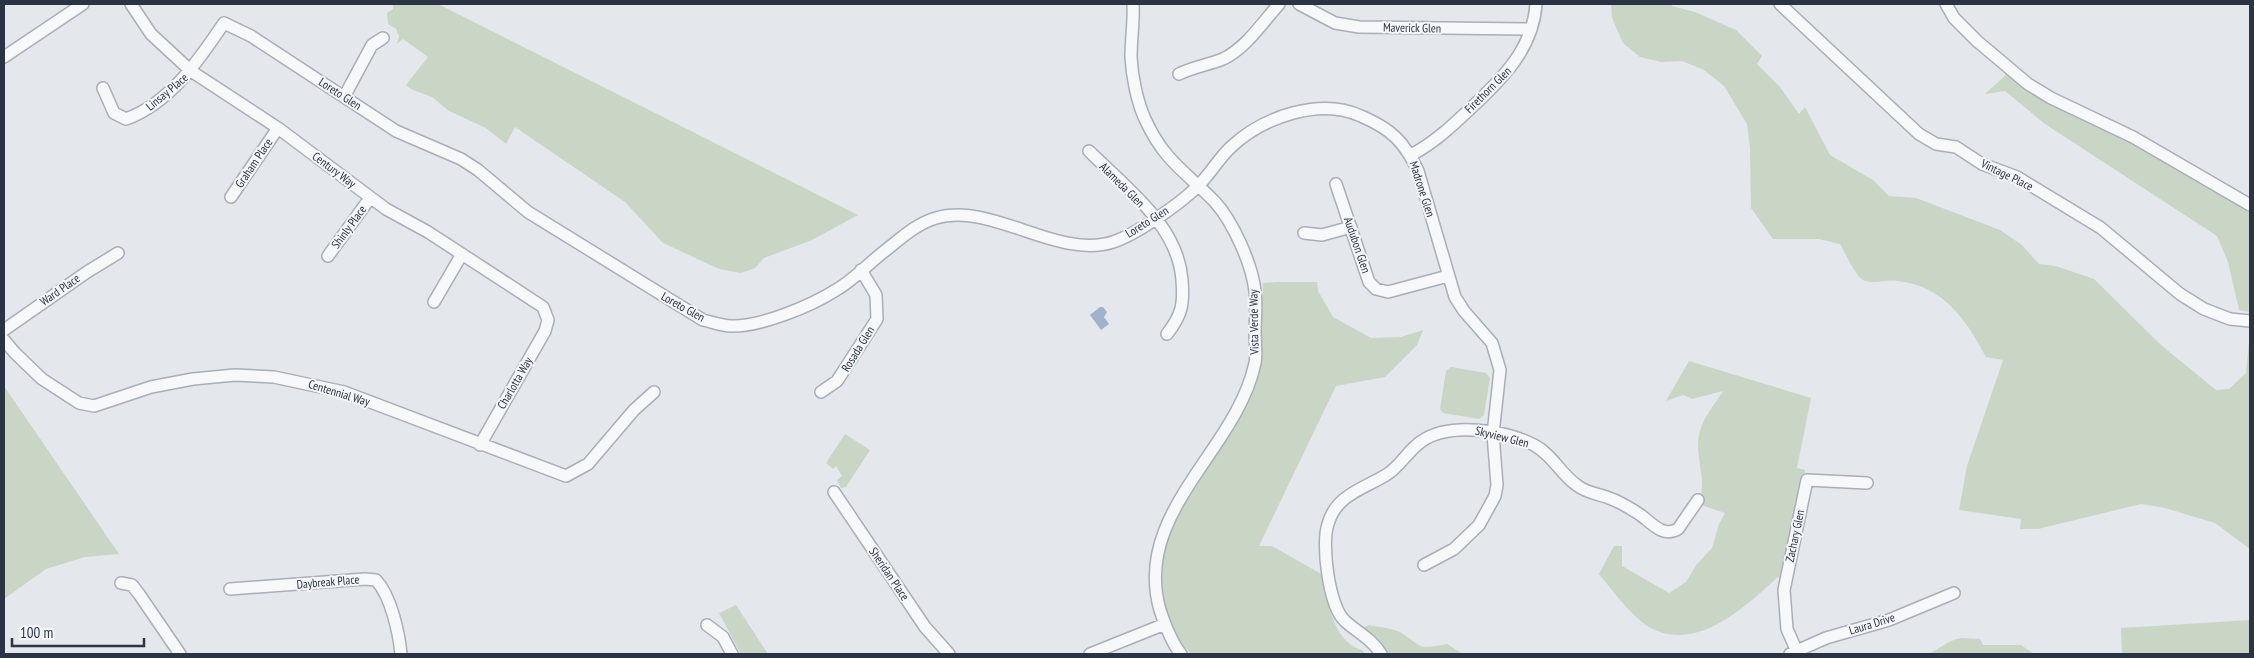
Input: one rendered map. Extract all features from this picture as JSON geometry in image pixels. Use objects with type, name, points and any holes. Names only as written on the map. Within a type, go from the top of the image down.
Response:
[{"type":"street","points":[[4,57],[83,4]]},
{"type":"street","name":"Century Way","points":[[131,4],[152,34],[191,72],[278,128],[370,198],[462,254],[543,307],[548,320]]},
{"type":"street","name":"Vista Verde Way","points":[[1133,4],[1134,23],[1131,57],[1144,117],[1157,143],[1168,158],[1216,203],[1237,237],[1252,278],[1255,292],[1255,362],[1242,400],[1174,512],[1162,537],[1154,571],[1156,595],[1164,624],[1181,654]]},
{"type":"street","points":[[1179,74],[1193,67],[1225,58],[1244,44],[1279,4]]},
{"type":"street","name":"Maverick Glen","points":[[1300,4],[1335,22],[1359,27],[1530,29]]},
{"type":"street","name":"Firethorn Glen","points":[[1411,155],[1441,136],[1506,75],[1520,54],[1530,29],[1536,4]]},
{"type":"street","name":"Vintage Place","points":[[1780,4],[1919,134],[1936,144],[1956,148],[1982,164],[2017,177],[2101,228],[2180,294],[2204,309],[2230,319],[2250,321]]},
{"type":"street","points":[[1946,4],[1954,18],[1977,41],[2028,84],[2051,98],[2133,137],[2250,205]]},
{"type":"street","name":"Linsay Place","points":[[103,88],[114,113],[126,119],[142,113],[191,72],[224,23]]},
{"type":"street","name":"Loreto Glen","points":[[224,23],[251,36],[396,131],[461,159],[478,170],[528,212],[703,320],[731,326],[755,323],[792,311],[837,290],[921,224],[951,215],[967,215],[1084,245],[1113,242],[1156,218],[1198,188]]},
{"type":"street","points":[[344,97],[372,45],[383,38]]},
{"type":"street","name":"Madrone Glen","points":[[1198,188],[1232,146],[1248,134],[1278,118],[1311,109],[1327,108],[1352,112],[1382,125],[1402,142],[1411,155],[1418,171],[1455,297],[1464,311],[1492,343],[1500,370],[1493,434],[1497,484],[1495,496],[1479,525],[1454,549],[1424,565]]},
{"type":"street","name":"Graham Place","points":[[231,198],[278,128]]},
{"type":"street","name":"Alameda Glen","points":[[1089,152],[1156,218],[1172,242],[1182,273],[1182,306],[1179,319],[1167,334]]},
{"type":"street","name":"Audubon Glen","points":[[1336,184],[1369,282],[1376,290],[1388,292],[1448,276]]},
{"type":"street","name":"Shinly Place","points":[[328,256],[370,198]]},
{"type":"street","points":[[1304,234],[1322,235],[1351,227]]},
{"type":"street","name":"Ward Place","points":[[4,330],[87,272],[118,253]]},
{"type":"street","points":[[434,302],[462,254]]},
{"type":"street","name":"Rosada Glen","points":[[821,392],[838,382],[877,319],[876,296],[861,270]]},
{"type":"street","name":"Charlotta Way","points":[[480,445],[545,332],[548,320]]},
{"type":"street","name":"Centennial Way","points":[[4,340],[42,378],[79,403],[94,406],[152,387],[193,378],[235,375],[274,377],[344,392],[566,476],[588,464],[634,410],[654,392]]},
{"type":"street","name":"Skyview Glen","points":[[1381,654],[1363,634],[1345,621],[1335,608],[1332,597],[1325,533],[1330,517],[1344,498],[1388,474],[1421,442],[1441,432],[1467,429],[1522,440],[1536,446],[1555,462],[1566,477],[1578,487],[1610,498],[1637,512],[1664,532],[1678,530],[1698,500]]},
{"type":"street","name":"Zachary Glen","points":[[1795,653],[1787,629],[1784,590],[1807,480],[1867,483]]},
{"type":"street","name":"Sheridan Place","points":[[834,492],[925,627],[949,654]]},
{"type":"street","name":"Daybreak Place","points":[[230,589],[365,579],[376,580],[384,589],[400,637],[401,654]]},
{"type":"street","points":[[121,583],[132,586],[140,594],[180,654]]},
{"type":"street","name":"Laura Drive","points":[[1795,653],[1826,638],[1889,620],[1954,593]]},
{"type":"street","points":[[1090,654],[1164,624]]},
{"type":"street","points":[[707,625],[723,637],[732,654]]},
{"type":"green space","points":[[393,4],[438,4],[858,215],[812,240],[764,258],[755,268],[741,273],[719,269],[663,243],[625,202],[515,127],[506,144],[486,128],[449,111],[432,97],[411,89],[406,85],[428,57],[403,39],[397,44],[399,36],[396,29],[388,24],[387,13],[393,9]]},
{"type":"green space","points":[[1611,4],[1672,4],[1672,6],[1695,12],[1736,30],[1762,56],[1757,64],[1780,87],[1799,114],[1805,107],[1830,155],[1873,180],[1889,196],[1916,198],[2000,230],[2022,245],[2039,264],[2056,266],[2094,279],[2161,345],[2216,390],[2229,389],[2246,373],[2250,331],[2250,549],[2215,523],[2165,508],[2141,504],[2038,529],[2020,529],[2021,519],[1959,510],[1967,466],[2003,360],[1986,357],[1961,318],[1940,297],[1928,290],[1914,284],[1898,281],[1871,282],[1863,280],[1853,269],[1840,244],[1819,239],[1773,239],[1751,208],[1750,148],[1747,124],[1724,86],[1704,70],[1682,61],[1661,62],[1640,57],[1623,43],[1612,18]]},
{"type":"green space","points":[[2008,73],[2053,105],[2164,158],[2250,210],[2250,312],[2239,310],[2228,262],[2217,236],[2045,124],[2005,91],[1985,94]]},
{"type":"green space","points":[[1317,282],[1318,291],[1333,317],[1371,338],[1401,337],[1423,330],[1417,345],[1385,377],[1336,386],[1259,546],[1272,546],[1323,575],[1329,608],[1338,630],[1352,646],[1362,650],[1365,654],[1191,654],[1178,639],[1166,614],[1160,589],[1162,544],[1181,510],[1239,419],[1256,381],[1261,346],[1263,283]]},
{"type":"green space","points":[[1689,361],[1811,398],[1797,468],[1805,470],[1781,601],[1778,602],[1779,576],[1750,602],[1716,625],[1698,632],[1680,635],[1661,632],[1643,623],[1625,606],[1599,574],[1614,546],[1622,546],[1622,566],[1669,593],[1686,582],[1697,564],[1712,548],[1719,524],[1725,513],[1698,504],[1701,495],[1702,476],[1698,437],[1705,418],[1723,391],[1692,399],[1683,395],[1666,401]]},
{"type":"green space","points":[[1451,367],[1486,373],[1490,378],[1484,415],[1479,419],[1443,413],[1440,409],[1446,371]]},
{"type":"green space","points":[[4,386],[119,554],[85,557],[46,569],[4,599]]},
{"type":"green space","points":[[845,434],[870,450],[846,487],[841,488],[837,480],[842,476],[836,466],[833,469],[826,463]]},
{"type":"green space","points":[[736,605],[768,654],[741,654],[719,613]]},
{"type":"green space","points":[[2250,620],[2250,654],[2122,654],[2121,628]]},
{"type":"green space","points":[[1369,625],[1400,632],[1420,646],[1430,647],[1447,644],[1463,654],[1387,654],[1362,628]]},
{"type":"green space","points":[[1961,638],[1980,639],[1983,645],[2021,645],[2034,654],[1928,654]]},
{"type":"water","points":[[1100,307],[1103,307],[1107,312],[1104,317],[1109,324],[1101,330],[1090,315]]}]
